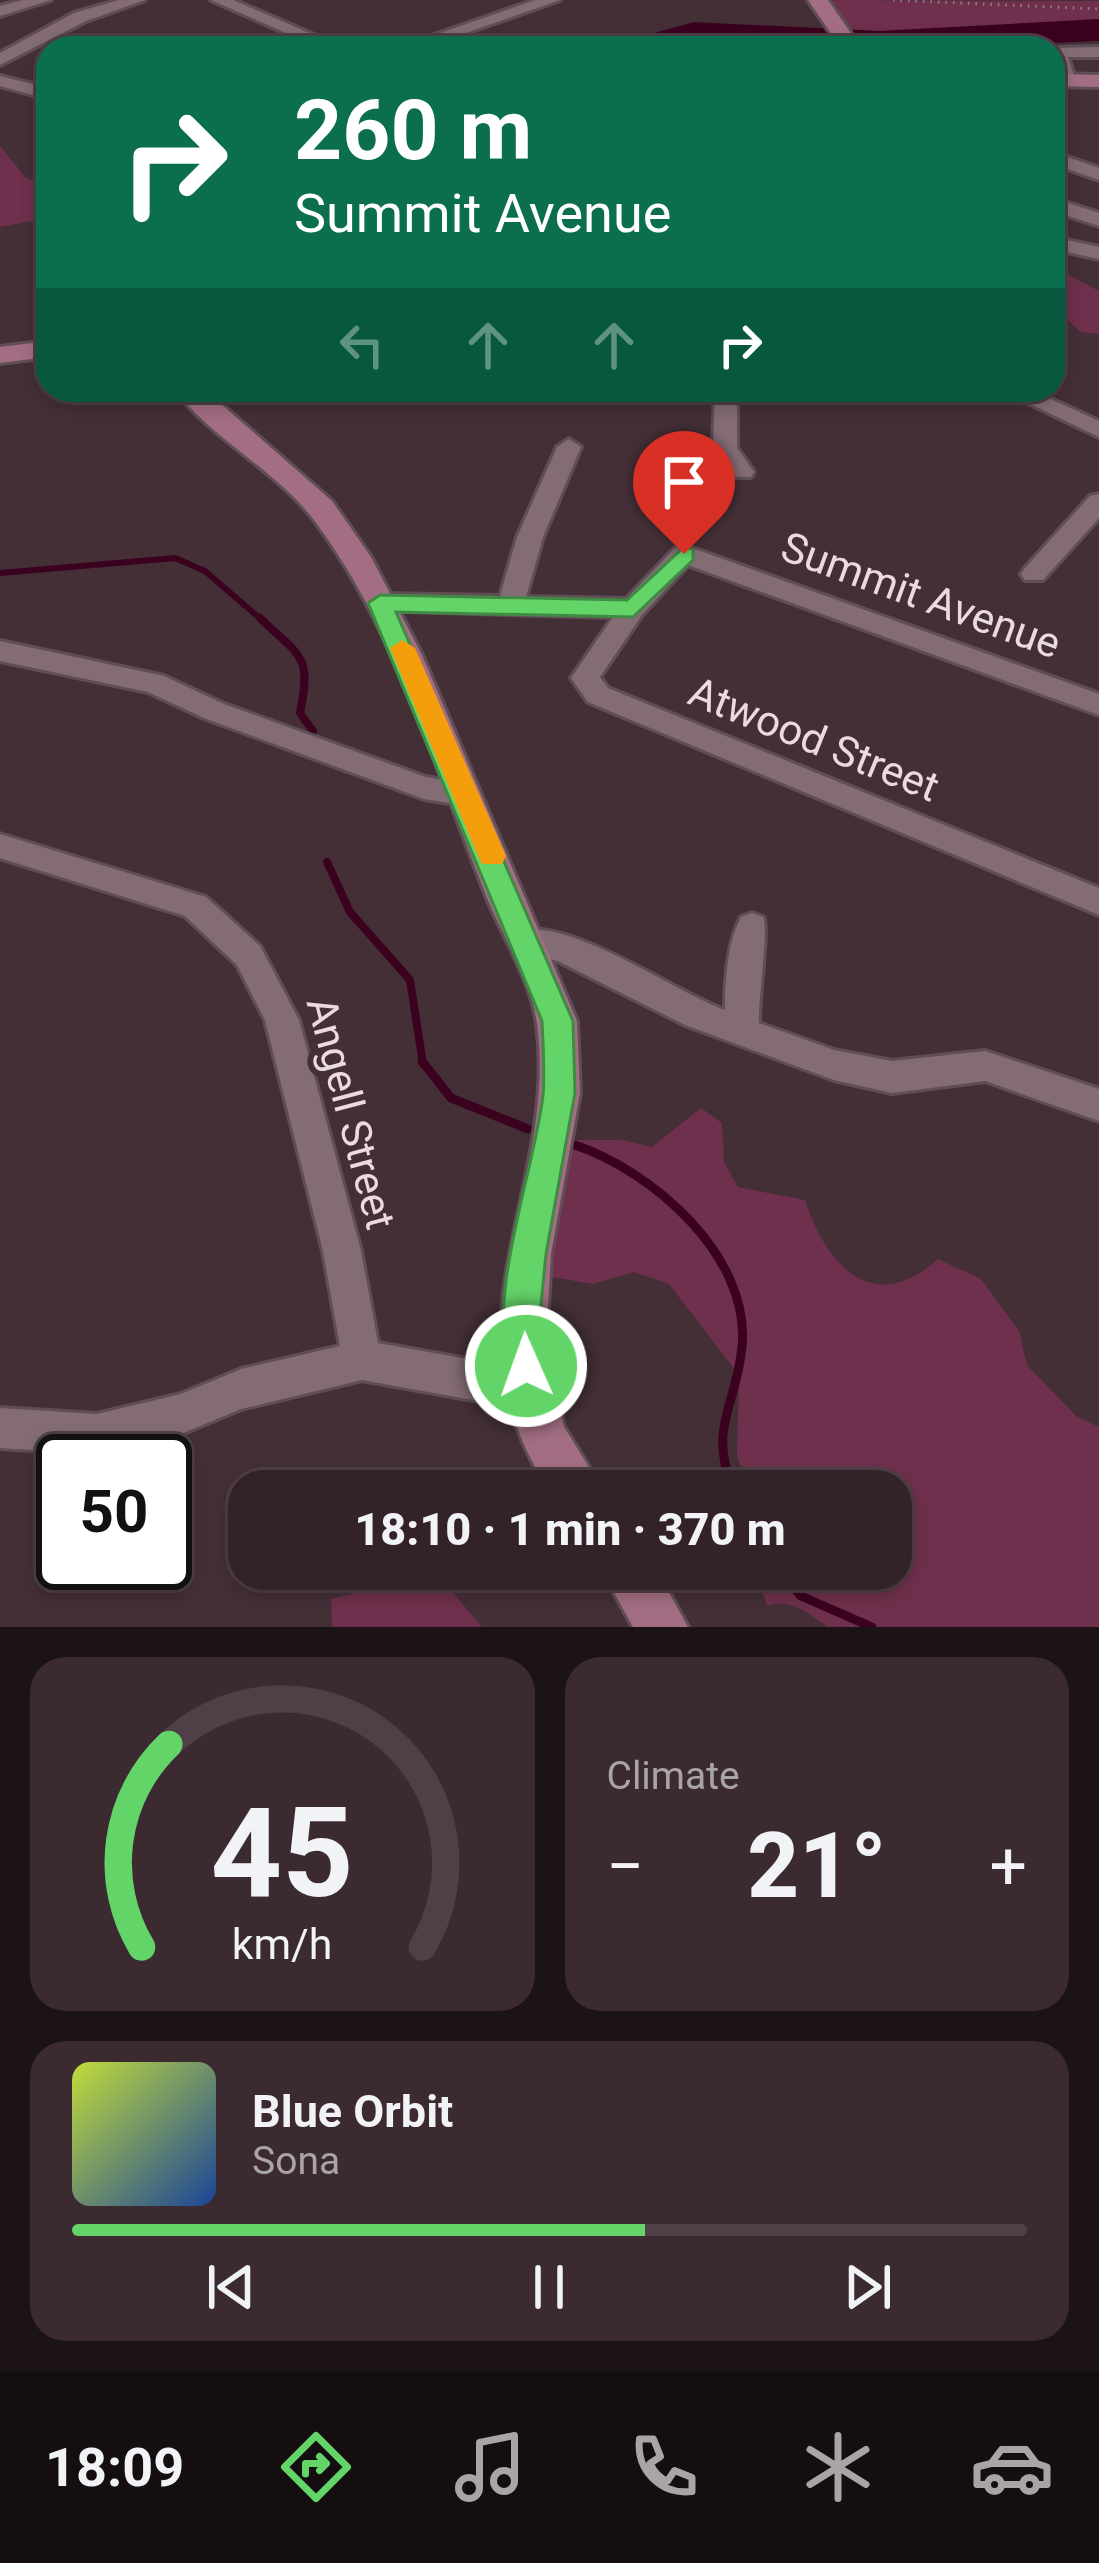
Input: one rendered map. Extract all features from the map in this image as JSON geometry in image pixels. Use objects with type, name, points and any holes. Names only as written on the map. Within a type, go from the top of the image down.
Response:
[{"type":"main road","points":[[818,0],[845,36]]},
{"type":"main road","points":[[1065,80],[1099,82]]},
{"type":"main road","points":[[0,355],[36,350]]},
{"type":"main road","points":[[202,402],[321,508],[380,603],[528,942],[557,1021],[559,1093],[523,1305],[528,1390],[542,1437],[565,1470]]},
{"type":"main road","points":[[640,1590],[662,1627]]},
{"type":"street","points":[[0,11],[43,0]]},
{"type":"street","points":[[45,36],[80,17],[136,0]]},
{"type":"street","points":[[219,0],[306,36]]},
{"type":"street","points":[[442,36],[552,0]]},
{"type":"street","points":[[0,60],[36,41]]},
{"type":"street","points":[[1065,52],[1099,52]]},
{"type":"street","points":[[0,81],[36,91]]},
{"type":"street","points":[[1065,162],[1099,174]]},
{"type":"street","points":[[1065,208],[1099,220]]},
{"type":"street","points":[[1065,245],[1099,253]]},
{"type":"street","points":[[726,402],[725,449],[742,472]]},
{"type":"street","points":[[1038,402],[1099,430]]},
{"type":"street","points":[[511,603],[530,537],[569,447]]},
{"type":"street","points":[[1034,574],[1099,502]]},
{"type":"street","name":"Summit Avenue","points":[[633,608],[684,554],[1099,705]]},
{"type":"street","points":[[380,603],[633,608]]},
{"type":"street","name":"Atwood Street","points":[[633,608],[584,678],[598,695],[1099,902]]},
{"type":"street","points":[[0,650],[154,683],[214,711],[424,788],[461,793]]},
{"type":"street","name":"Angell Street","points":[[0,846],[195,905],[220,922],[262,974],[287,1038],[342,1251],[362,1360]]},
{"type":"street","points":[[742,1034],[741,983],[752,926]]},
{"type":"street","points":[[528,942],[563,948],[742,1034],[892,1077],[985,1066],[1099,1106]]},
{"type":"street","points":[[0,1428],[97,1434],[182,1414],[262,1383],[362,1360],[528,1390]]},
{"type":"path","points":[[893,0],[1099,9]]},
{"type":"shaded area","points":[[818,0],[1099,1],[1099,19],[917,33],[845,29]]},
{"type":"shaded area","points":[[1099,19],[1099,41],[1065,42],[1065,36],[643,36],[694,22],[878,31]]},
{"type":"shaded area","points":[[0,146],[25,177],[36,183],[36,220],[0,227]]},
{"type":"shaded area","points":[[1065,273],[1099,291],[1099,334],[1080,332],[1065,317]]},
{"type":"shaded area","points":[[701,1108],[722,1123],[724,1162],[738,1187],[805,1200],[826,1246],[856,1276],[893,1284],[915,1276],[938,1259],[981,1279],[1019,1331],[1027,1365],[1076,1416],[1099,1427],[1099,1627],[828,1627],[792,1606],[767,1606],[761,1590],[912,1590],[912,1470],[742,1470],[737,1456],[739,1375],[669,1284],[634,1272],[593,1284],[534,1274],[557,1140],[623,1140],[652,1147]]},
{"type":"shaded area","points":[[358,1590],[451,1590],[482,1627],[332,1627],[331,1599]]},
{"type":"waterway","points":[[0,573],[175,558],[205,571],[263,621]]},
{"type":"waterway","points":[[260,618],[300,658],[305,679],[300,713],[313,731]]},
{"type":"waterway","points":[[327,862],[350,912],[410,980],[423,1062]]},
{"type":"waterway","points":[[423,1062],[451,1098],[528,1129]]},
{"type":"waterway","points":[[575,1145],[605,1157],[664,1196],[691,1222],[731,1281],[741,1313],[742,1347],[723,1434],[726,1470]]},
{"type":"waterway","points":[[796,1590],[872,1627]]},
{"type":"slow traffic","points":[[402,648],[492,856]]},
{"type":"route","points":[[526,1366],[523,1305],[559,1093],[557,1021],[490,852],[380,603],[633,608],[684,554]]}]
